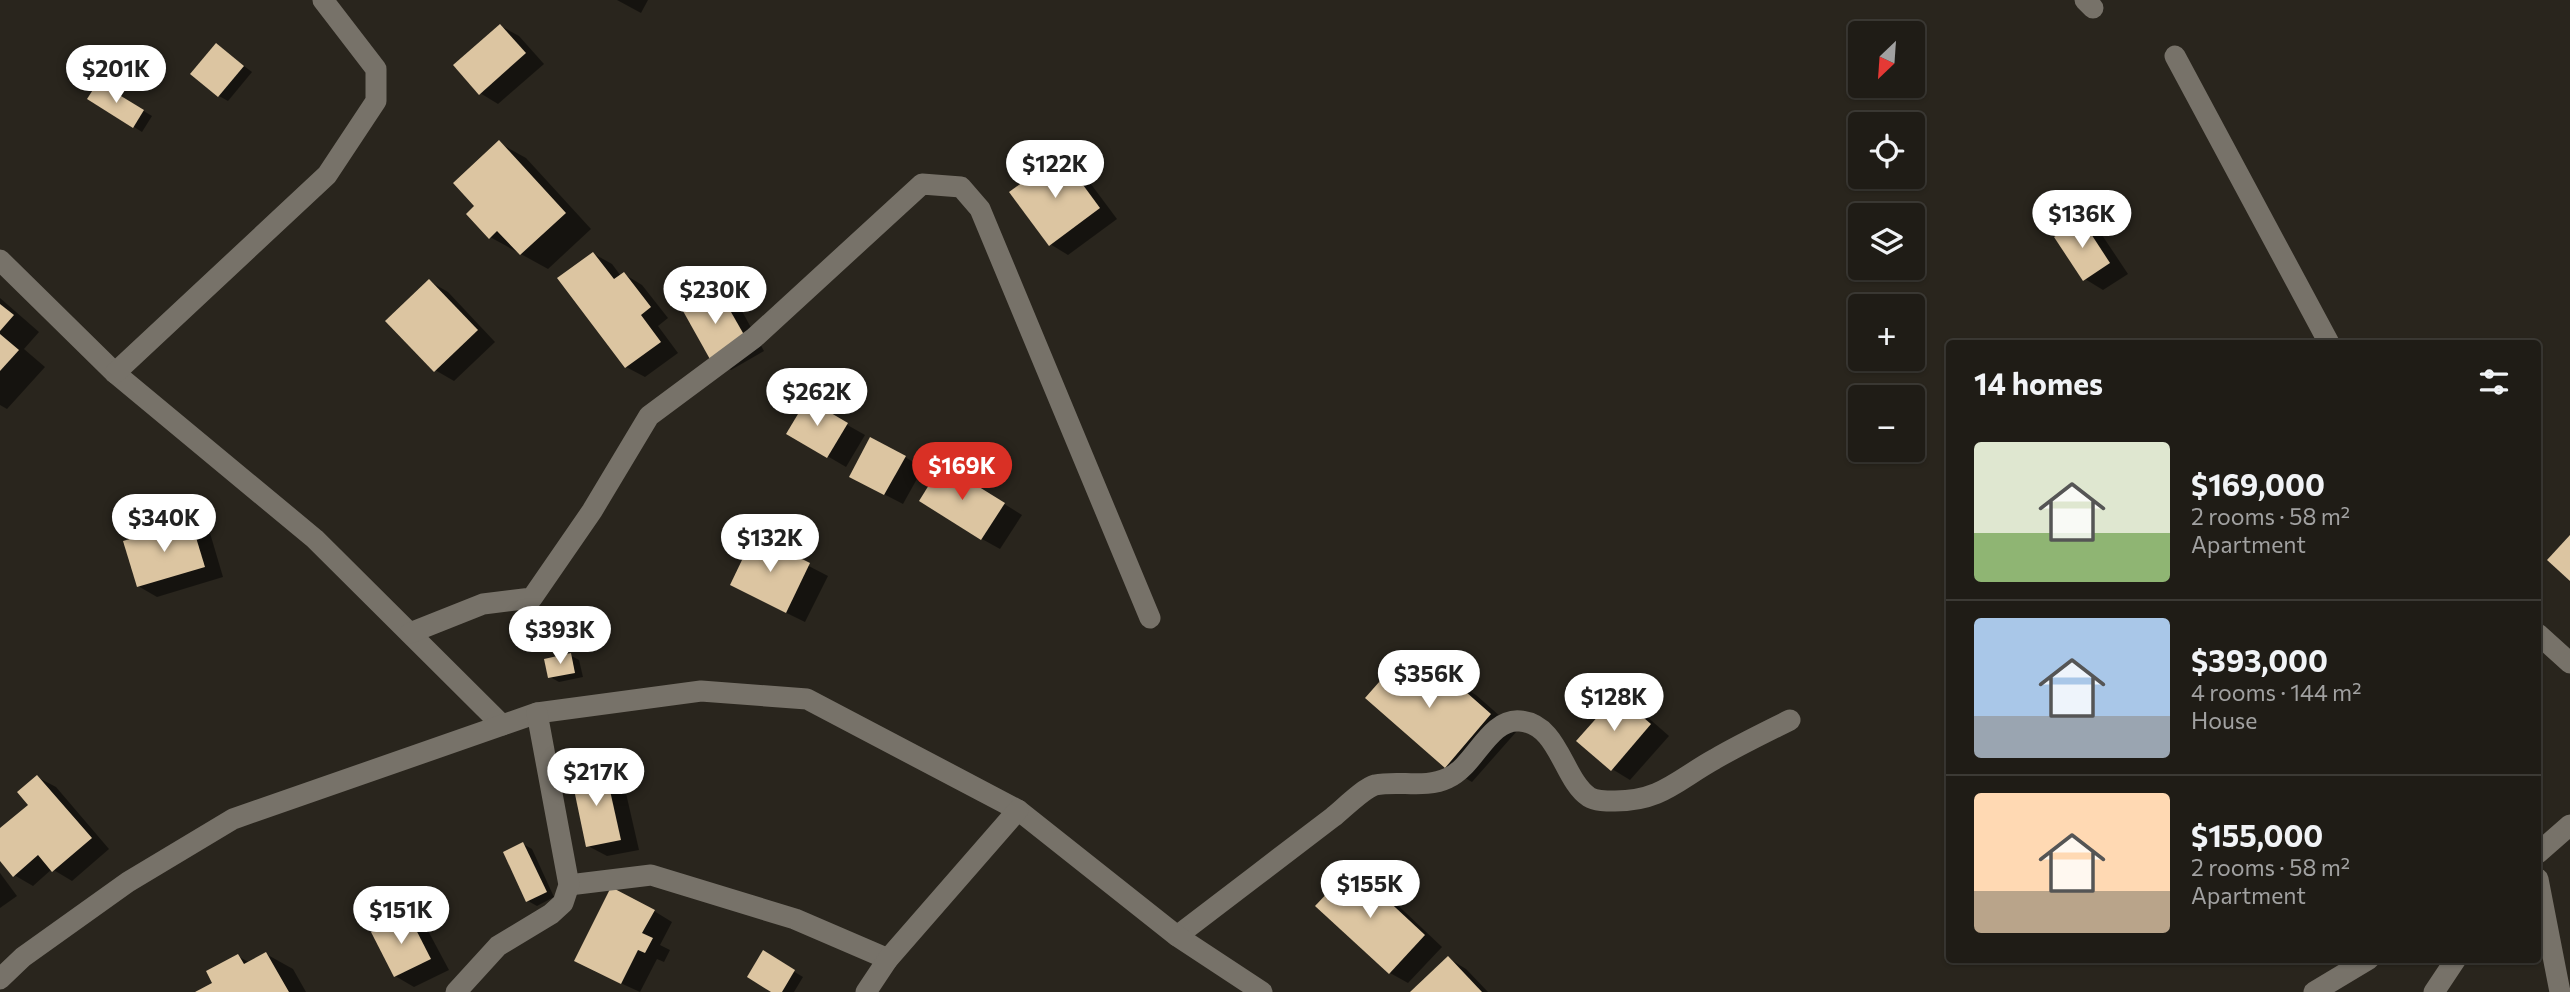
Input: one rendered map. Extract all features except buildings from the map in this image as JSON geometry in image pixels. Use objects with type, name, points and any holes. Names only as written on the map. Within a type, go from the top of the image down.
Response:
[{"type":"street","points":[[116,373],[327,175],[376,101],[376,69],[323,0]]},
{"type":"street","points":[[2175,56],[2327,340]]},
{"type":"street","points":[[410,633],[483,604],[532,598],[592,511],[649,416],[754,338],[922,184],[961,187],[980,209],[1150,618]]},
{"type":"street","points":[[0,260],[116,373],[315,539],[502,724]]},
{"type":"street","points":[[2541,637],[2570,663]]},
{"type":"street","points":[[0,979],[23,957],[128,881],[233,819],[537,713],[701,691],[807,699],[1018,810],[1177,936],[1262,992]]},
{"type":"street","points":[[456,992],[498,946],[551,914],[563,903],[569,885],[537,713]]},
{"type":"street","points":[[1177,936],[1373,786],[1422,784],[1449,778],[1472,761],[1489,736],[1503,725],[1517,720],[1542,730],[1561,755],[1580,788],[1590,798],[1628,801],[1638,801],[1667,790],[1700,767],[1790,720]]},
{"type":"street","points":[[866,992],[888,959],[1018,810]]},
{"type":"street","points":[[2541,850],[2570,825]]},
{"type":"street","points":[[569,885],[651,875],[795,919],[888,959]]},
{"type":"street","points":[[2541,894],[2560,992]]},
{"type":"street","points":[[2314,992],[2362,963]]},
{"type":"street","points":[[2434,992],[2453,963]]}]
